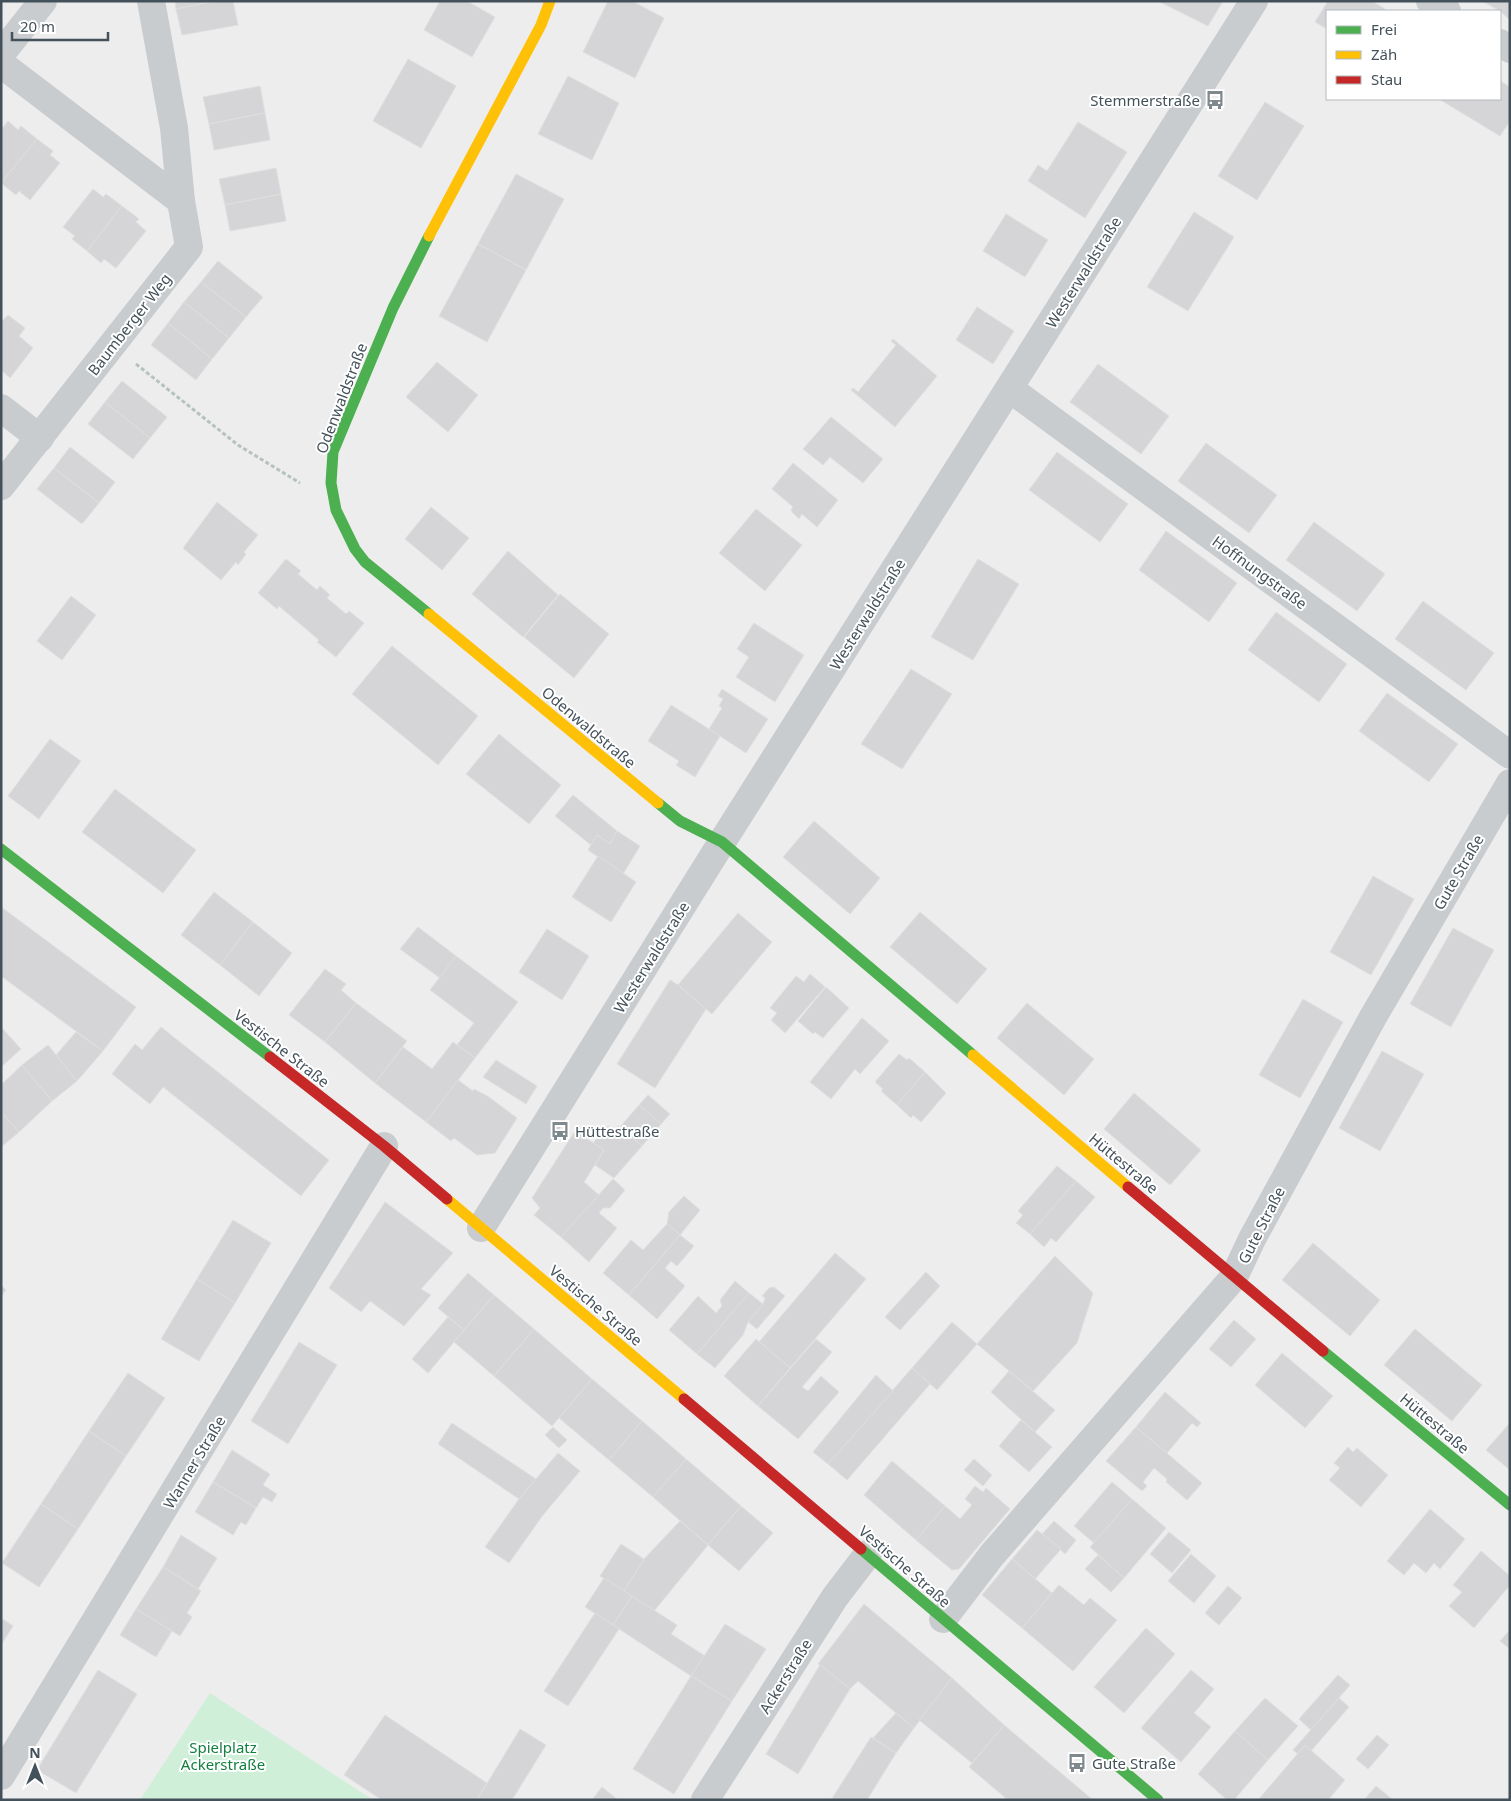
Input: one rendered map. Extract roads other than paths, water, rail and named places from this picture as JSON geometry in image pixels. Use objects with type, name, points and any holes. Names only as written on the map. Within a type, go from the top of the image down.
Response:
[{"type":"street","points":[[1,54],[43,1]]},
{"type":"street","name":"Baumberger Weg","points":[[1,486],[189,248],[181,201],[174,128],[151,1]]},
{"type":"street","name":"Odenwaldstraße","points":[[550,1],[541,25],[465,166],[393,308],[333,452],[330,477],[333,503],[344,534],[365,562],[680,821],[722,842]]},
{"type":"street","name":"Westerwaldstraße","points":[[481,1228],[722,842],[1254,1]]},
{"type":"street","points":[[1430,1],[1445,10]]},
{"type":"street","points":[[1,64],[181,201]]},
{"type":"street","name":"Hoffnungstraße","points":[[1010,389],[1510,755]]},
{"type":"street","points":[[1,408],[40,438]]},
{"type":"street","name":"Gute Straße","points":[[943,1619],[992,1555],[1234,1277],[1252,1239],[1369,1026],[1510,783]]},
{"type":"street","name":"Hüttestraße","points":[[722,842],[1234,1277],[1510,1505]]},
{"type":"street","name":"Vestische Straße","points":[[1,849],[384,1146],[1154,1798]]},
{"type":"street","name":"Wanner Straße","points":[[1,1776],[384,1146]]},
{"type":"street","name":"Ackerstraße","points":[[705,1800],[835,1597],[868,1554]]},
{"type":"place","name":"Stemmerstraße","points":[[1215,100]]},
{"type":"place","name":"Hüttestraße","points":[[560,1131]]},
{"type":"place","name":"Gute Straße","points":[[1077,1763]]},
{"type":"park label","name":"Spielplatz Ackerstraße","points":[[223,1756]]}]
